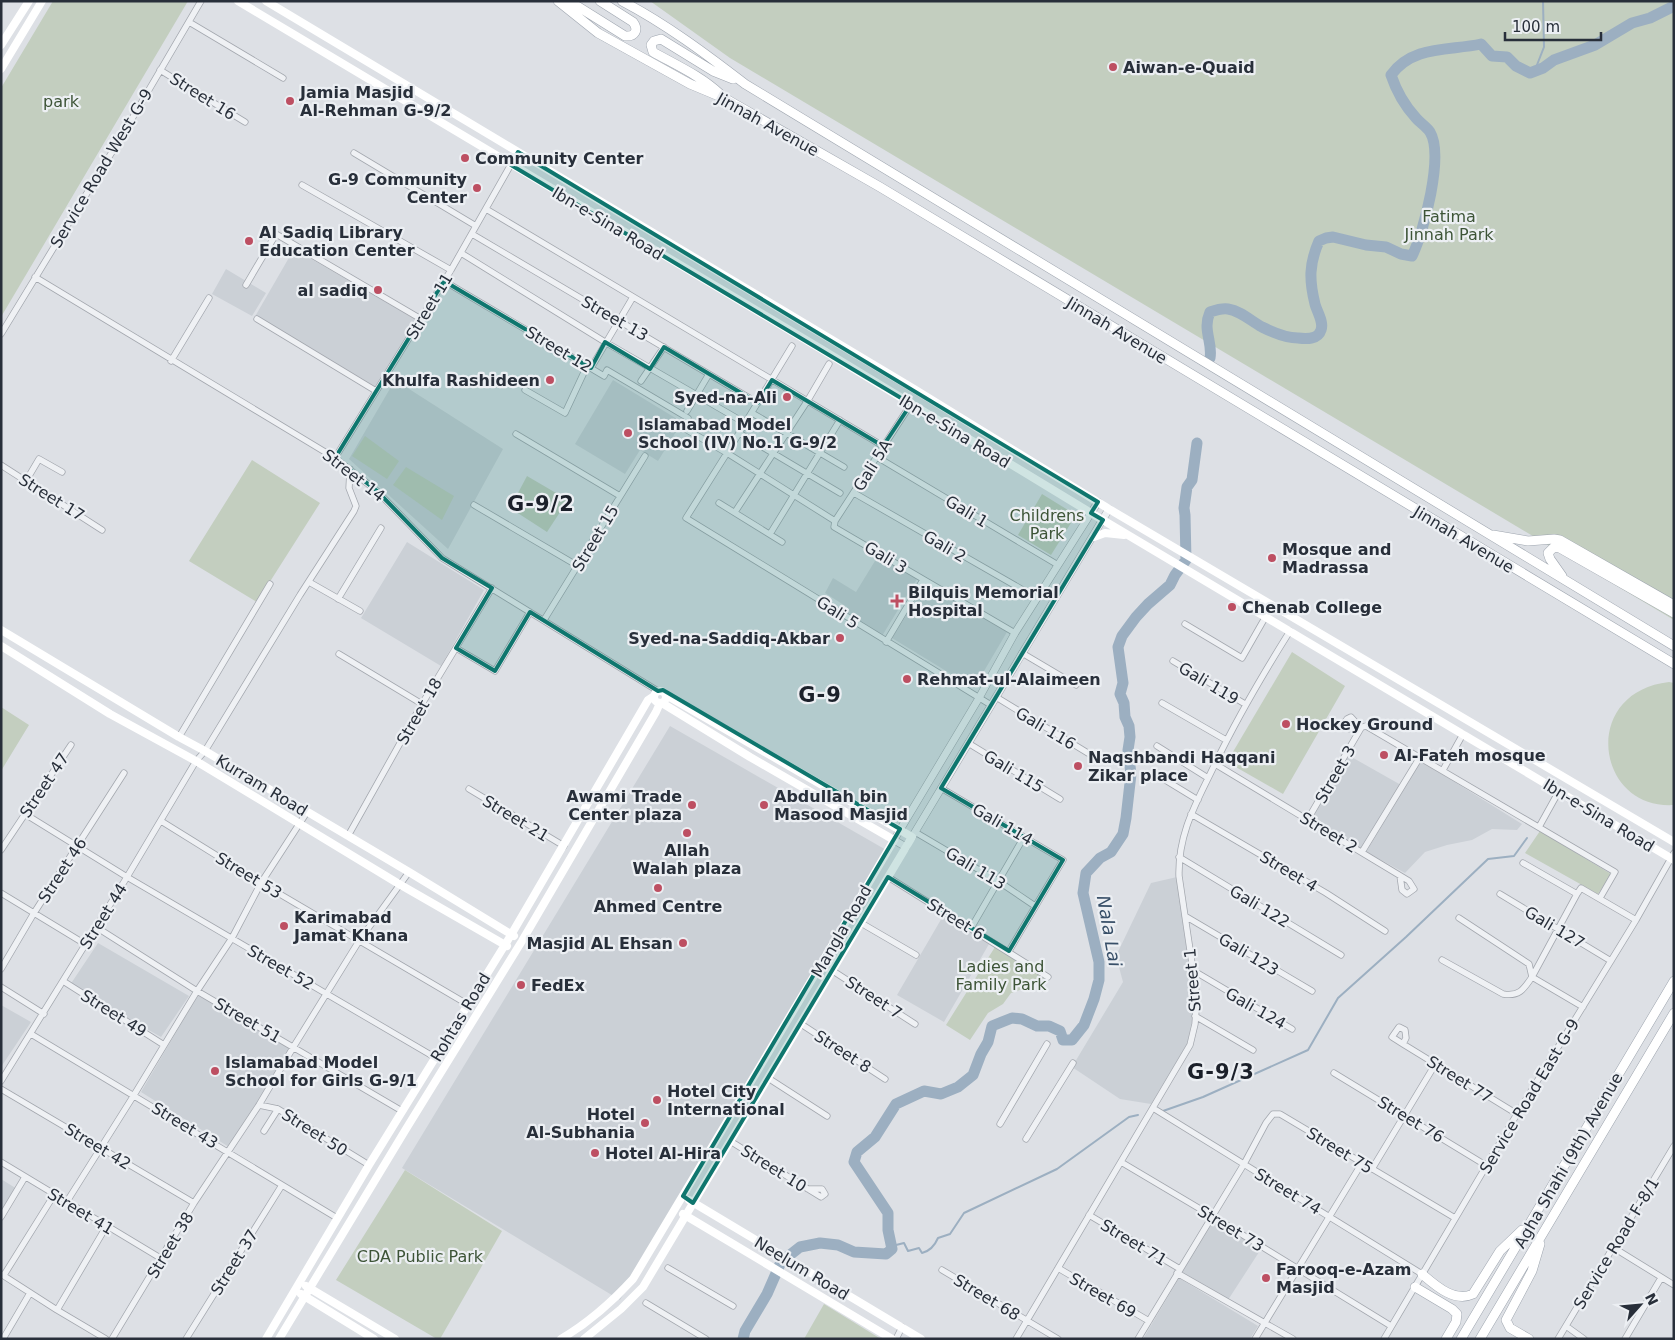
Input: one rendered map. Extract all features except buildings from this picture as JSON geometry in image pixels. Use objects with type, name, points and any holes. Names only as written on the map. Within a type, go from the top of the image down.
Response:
[{"type":"main road","points":[[1,45],[29,1]]},
{"type":"main road","points":[[1,69],[42,1]]},
{"type":"main road","name":"Ibn-e-Sina Road","points":[[238,1],[1091,513],[1673,857]]},
{"type":"main road","name":"Ibn-e-Sina Road","points":[[266,1],[914,389],[1109,509],[1674,842]]},
{"type":"main road","name":"Jinnah Avenue","points":[[558,1],[579,19],[606,37],[690,84],[726,99],[953,230],[1127,337],[1674,664]]},
{"type":"main road","points":[[569,1],[625,36],[634,34],[636,30],[634,22],[600,1]]},
{"type":"main road","name":"Jinnah Avenue","points":[[622,1],[647,14],[715,60],[745,84],[1674,646]]},
{"type":"main road","points":[[726,99],[713,87],[653,52],[652,45],[654,41],[661,39],[713,71],[745,84]]},
{"type":"main road","points":[[1094,537],[1099,534],[1110,533],[1135,538]]},
{"type":"main road","points":[[1488,534],[1528,541],[1560,540],[1674,605]]},
{"type":"main road","points":[[1565,580],[1550,559],[1548,553],[1553,548],[1558,547],[1674,613]]},
{"type":"main road","name":"Kurram Road","points":[[1,630],[522,940]]},
{"type":"main road","points":[[1639,643],[1674,668]]},
{"type":"main road","name":"Kurram Road","points":[[1,646],[110,714],[196,761],[399,884],[515,951]]},
{"type":"main road","points":[[894,840],[656,701],[656,694],[663,691],[666,695],[900,830],[914,834]]},
{"type":"main road","name":"Rohtas Road","points":[[266,1339],[369,1165],[511,935],[648,700],[656,694]]},
{"type":"main road","name":"Rohtas Road","points":[[279,1339],[522,940],[661,703],[666,700],[666,695]]},
{"type":"main road","name":"Mangla Road","points":[[584,1339],[621,1309],[643,1287],[914,834]]},
{"type":"main road","name":"Mangla Road","points":[[561,1339],[572,1333],[613,1300],[633,1279],[894,840]]},
{"type":"main road","name":"Agha Shahi (9th) Avenue","points":[[1461,1339],[1674,982]]},
{"type":"main road","name":"Agha Shahi (9th) Avenue","points":[[1480,1339],[1674,1013]]},
{"type":"main road","points":[[413,1094],[424,1099]]},
{"type":"main road","points":[[1571,1155],[1572,1164],[1575,1166],[1583,1164]]},
{"type":"main road","name":"Neelum Road","points":[[683,1196],[921,1339]]},
{"type":"main road","name":"Neelum Road","points":[[676,1209],[892,1339]]},
{"type":"main road","points":[[1422,1274],[1436,1286],[1450,1294],[1461,1298],[1472,1294],[1500,1251],[1531,1222]]},
{"type":"main road","points":[[1529,1339],[1510,1328],[1506,1320],[1532,1271],[1545,1229]]},
{"type":"main road","points":[[300,1282],[395,1339]]},
{"type":"main road","points":[[1415,1287],[1452,1308],[1457,1314],[1456,1322],[1446,1339]]},
{"type":"main road","points":[[295,1292],[305,1296],[374,1339]]},
{"type":"street","name":"Service Road West G-9","points":[[1,334],[123,134],[200,1]]},
{"type":"street","points":[[189,22],[283,78]]},
{"type":"street","name":"Street 16","points":[[160,70],[245,122]]},
{"type":"street","name":"Street 11","points":[[335,458],[451,270],[518,152]]},
{"type":"street","points":[[354,153],[476,226]]},
{"type":"street","points":[[302,185],[451,270]]},
{"type":"street","points":[[486,209],[883,446]]},
{"type":"street","points":[[246,285],[276,234],[421,319]]},
{"type":"street","name":"Street 13","points":[[472,234],[758,403]]},
{"type":"street","points":[[461,253],[605,342],[745,423]]},
{"type":"street","name":"Street 14","points":[[35,277],[171,361],[335,458],[383,496],[442,558],[544,620],[656,694]]},
{"type":"street","name":"Street 12","points":[[444,281],[604,376],[607,370],[688,418],[682,427]]},
{"type":"street","points":[[526,390],[565,413],[589,367],[633,297]]},
{"type":"street","points":[[171,361],[209,298]]},
{"type":"street","points":[[257,320],[376,391]]},
{"type":"street","points":[[727,453],[792,346]]},
{"type":"street","points":[[641,382],[664,348]]},
{"type":"street","points":[[735,512],[808,400],[829,364]]},
{"type":"street","points":[[687,411],[709,374]]},
{"type":"street","name":"Gali 5A","points":[[835,524],[911,404]]},
{"type":"street","points":[[752,413],[844,467]]},
{"type":"street","points":[[770,534],[840,420]]},
{"type":"street","name":"Gali 3","points":[[682,427],[727,453],[923,580],[1015,633]]},
{"type":"street","points":[[739,433],[840,493]]},
{"type":"street","points":[[516,434],[620,496]]},
{"type":"street","name":"Gali 5","points":[[727,453],[686,518],[991,705]]},
{"type":"street","name":"Street 15","points":[[544,620],[645,456]]},
{"type":"street","name":"Gali 1","points":[[877,457],[1058,565]]},
{"type":"street","points":[[26,480],[40,459],[62,472]]},
{"type":"street","name":"Street 17","points":[[1,465],[102,530]]},
{"type":"street","name":"Street 44","points":[[1,1081],[44,1014],[196,761],[205,751],[354,511],[356,506],[349,488],[350,469]]},
{"type":"street","name":"Gali 2","points":[[854,493],[1037,598]]},
{"type":"street","name":"Mangla Road","points":[[894,840],[979,698],[1015,633],[1098,502]]},
{"type":"street","points":[[719,503],[782,542]]},
{"type":"street","points":[[474,505],[578,566]]},
{"type":"street","name":"Mangla Road","points":[[914,834],[1094,537],[1109,509]]},
{"type":"street","points":[[338,599],[381,528]]},
{"type":"street","points":[[886,642],[923,580]]},
{"type":"street","points":[[309,582],[360,612]]},
{"type":"street","points":[[179,737],[270,584]]},
{"type":"street","name":"Street 18","points":[[348,836],[422,704],[492,588]]},
{"type":"street","points":[[456,648],[495,671],[530,612]]},
{"type":"street","points":[[1185,624],[1242,658],[1266,616]]},
{"type":"street","name":"Street 1","points":[[1016,1339],[1190,1045],[1197,998],[1179,876],[1179,857],[1184,830],[1245,704],[1290,631]]},
{"type":"street","points":[[1022,653],[1076,685]]},
{"type":"street","points":[[340,655],[422,704]]},
{"type":"street","name":"Gali 119","points":[[1173,661],[1245,704]]},
{"type":"street","name":"Gali 116","points":[[996,698],[1096,758]]},
{"type":"street","points":[[1162,703],[1226,740]]},
{"type":"street","name":"Street 3","points":[[1308,819],[1361,728],[1366,726],[1420,757]]},
{"type":"street","points":[[1443,770],[1463,734]]},
{"type":"street","name":"Gali 115","points":[[968,743],[1060,799]]},
{"type":"street","name":"Street 47","points":[[1,850],[71,745]]},
{"type":"street","points":[[1157,746],[1208,778]]},
{"type":"street","points":[[1362,852],[1420,757],[1615,872],[1600,898]]},
{"type":"street","name":"Street 2","points":[[1215,764],[1308,819],[1362,852],[1408,881],[1414,889],[1410,893],[1407,894],[1402,890],[1400,876]]},
{"type":"street","name":"Street 46","points":[[1,969],[34,913],[124,773]]},
{"type":"street","points":[[1157,775],[1198,800]]},
{"type":"street","name":"Gali 114","points":[[941,788],[1062,858],[1062,862],[1035,906]]},
{"type":"street","name":"Street 21","points":[[469,790],[564,846]]},
{"type":"street","points":[[1539,827],[1559,791]]},
{"type":"street","points":[[66,1203],[197,991],[232,938],[261,883],[307,812]]},
{"type":"street","name":"Street 52","points":[[25,814],[127,877],[436,1058]]},
{"type":"street","name":"Street 4","points":[[1191,814],[1302,879],[1385,931]]},
{"type":"street","name":"Street 53","points":[[161,821],[359,942],[467,1004]]},
{"type":"street","name":"Gali 113","points":[[914,834],[998,881],[1035,906]]},
{"type":"street","points":[[971,928],[1024,836]]},
{"type":"street","points":[[894,840],[906,847]]},
{"type":"street","name":"Gali 122","points":[[1179,857],[1340,954]]},
{"type":"street","name":"Service Road East G-9","points":[[1384,1339],[1517,1114],[1673,857]]},
{"type":"street","points":[[1524,863],[1577,894]]},
{"type":"street","name":"Street 38","points":[[112,1339],[162,1259],[194,1203],[259,1105],[359,942],[409,872]]},
{"type":"street","name":"Street 6","points":[[888,877],[1048,977]]},
{"type":"street","points":[[1442,960],[1503,994],[1510,996],[1524,990],[1580,888],[1636,920]]},
{"type":"street","points":[[1,893],[85,944]]},
{"type":"street","name":"Gali 127","points":[[1500,894],[1611,961]]},
{"type":"street","points":[[1009,951],[1035,906]]},
{"type":"street","name":"Gali 123","points":[[1185,916],[1312,991]]},
{"type":"street","points":[[1459,918],[1529,964],[1532,977],[1583,1007]]},
{"type":"street","points":[[861,923],[916,955]]},
{"type":"street","name":"Street 51","points":[[96,927],[197,991],[294,1046],[402,1111]]},
{"type":"street","name":"Street 7","points":[[833,971],[915,1024]]},
{"type":"street","name":"Gali 124","points":[[1194,971],[1292,1029]]},
{"type":"street","name":"Street 49","points":[[63,981],[164,1045]]},
{"type":"street","points":[[1,987],[44,1014]]},
{"type":"street","points":[[1195,1016],[1253,1050]]},
{"type":"street","name":"Street 8","points":[[801,1024],[885,1079]]},
{"type":"street","name":"Street 43","points":[[31,1034],[337,1218]]},
{"type":"street","points":[[1000,1124],[1047,1044]]},
{"type":"street","name":"Street 77","points":[[1403,1044],[1517,1114]]},
{"type":"street","points":[[1026,1139],[1073,1063]]},
{"type":"street","points":[[1372,1169],[1436,1064]]},
{"type":"street","name":"Street 76","points":[[1334,1073],[1487,1166]]},
{"type":"street","points":[[768,1078],[827,1116]]},
{"type":"street","name":"Street 42","points":[[1,1089],[194,1203]]},
{"type":"street","name":"Street 50","points":[[259,1105],[278,1109],[369,1165]]},
{"type":"street","name":"Street 74","points":[[1153,1108],[1422,1274]]},
{"type":"street","points":[[264,1130],[278,1109]]},
{"type":"street","name":"Street 75","points":[[1244,1164],[1270,1116],[1280,1114],[1456,1218]]},
{"type":"street","name":"Street 10","points":[[730,1141],[821,1197],[825,1194],[822,1189],[808,1189]]},
{"type":"street","name":"Service Road F-8/1","points":[[1558,1339],[1674,1146]]},
{"type":"street","name":"Street 41","points":[[1,1162],[66,1203],[162,1259]]},
{"type":"street","name":"Street 73","points":[[1121,1162],[1391,1326]]},
{"type":"street","points":[[1256,1339],[1362,1163]]},
{"type":"street","points":[[1138,1339],[1244,1164]]},
{"type":"street","points":[[1,1217],[25,1177]]},
{"type":"street","name":"Street 37","points":[[186,1339],[282,1185]]},
{"type":"street","points":[[54,1195],[2,1274],[106,1339]]},
{"type":"street","name":"Street 71","points":[[1089,1215],[1293,1339]]},
{"type":"street","points":[[57,1310],[106,1227]]},
{"type":"street","points":[[1614,1248],[1661,1278],[1674,1284]]},
{"type":"street","points":[[668,1268],[732,1306]]},
{"type":"street","name":"Street 69","points":[[1058,1268],[1149,1321]]},
{"type":"street","name":"Street 68","points":[[942,1270],[1058,1339]]},
{"type":"street","points":[[1625,1339],[1661,1278]]},
{"type":"street","points":[[3,1339],[30,1293]]},
{"type":"street","points":[[646,1303],[706,1339]]},
{"type":"street","points":[[1566,1326],[1584,1339]]},
{"type":"street","points":[[896,1339],[902,1327]]},
{"type":"highlighted area","points":[[518,152],[1098,502],[1091,513],[1103,520],[941,788],[1063,860],[1009,951],[888,877],[693,1203],[683,1196],[900,829],[663,690],[658,691],[530,612],[495,671],[456,648],[492,588],[442,558],[377,491],[335,458],[444,281],[591,368],[605,342],[650,369],[664,347],[758,403],[772,380],[883,446],[911,404],[511,165]]},
{"type":"shaded area","points":[[294,249],[417,320],[372,392],[253,320]]},
{"type":"shaded area","points":[[226,269],[266,293],[252,316],[212,294]]},
{"type":"shaded area","points":[[395,380],[503,449],[448,549],[349,459]]},
{"type":"shaded area","name":"Islamabad Model School (IV) No.1 G-9/2","points":[[613,380],[682,422],[658,461],[640,450],[625,474],[575,444]]},
{"type":"shaded area","points":[[407,542],[484,590],[441,666],[361,618]]},
{"type":"shaded area","points":[[878,556],[917,579],[882,636],[844,613],[847,607],[825,593],[833,578],[856,592]]},
{"type":"shaded area","points":[[926,584],[1007,632],[974,688],[892,638]]},
{"type":"shaded area","points":[[670,726],[888,851],[620,1300],[402,1168]]},
{"type":"shaded area","points":[[1348,755],[1401,785],[1362,849],[1311,818]]},
{"type":"shaded area","points":[[1421,761],[1522,824],[1517,830],[1492,829],[1472,840],[1425,852],[1405,873],[1366,852]]},
{"type":"shaded area","points":[[1177,877],[1193,997],[1193,1016],[1187,1044],[1151,1104],[1120,1099],[1072,1067],[1123,982],[1116,956],[1151,883]]},
{"type":"shaded area","points":[[943,916],[989,944],[944,1022],[897,995]]},
{"type":"shaded area","points":[[98,943],[189,996],[161,1037],[70,985]]},
{"type":"shaded area","name":"Islamabad Model School for Girls G-9/1","points":[[198,995],[290,1049],[229,1147],[141,1092]]},
{"type":"shaded area","points":[[1,1005],[31,1022],[1,1067]]},
{"type":"shaded area","points":[[1,1179],[17,1189],[1,1214]]},
{"type":"shaded area","points":[[1213,1220],[1261,1249],[1228,1300],[1181,1272]]},
{"type":"shaded area","points":[[1179,1278],[1258,1326],[1250,1339],[1143,1339]]},
{"type":"green space","name":"park","points":[[53,1],[188,1],[1,317],[1,88]]},
{"type":"green space","name":"Fatima Jinnah Park","points":[[650,1],[1674,1],[1674,620],[730,58]]},
{"type":"green space","points":[[365,436],[399,461],[387,479],[352,456]]},
{"type":"green space","points":[[252,460],[320,503],[257,602],[189,561]]},
{"type":"green space","points":[[406,467],[454,496],[442,520],[393,485]]},
{"type":"green space","points":[[527,476],[568,500],[547,532],[510,508]]},
{"type":"green space","name":"Childrens Park","points":[[1042,494],[1076,515],[1051,555],[1018,535]]},
{"type":"green space","name":"Hockey Ground","points":[[1292,652],[1345,686],[1283,794],[1227,762]]},
{"type":"green space","points":[[1669,682],[1674,683],[1674,805],[1647,802],[1627,789],[1614,771],[1609,749],[1611,727],[1621,706],[1640,690]]},
{"type":"green space","points":[[1,707],[29,725],[1,771]]},
{"type":"green space","points":[[1540,831],[1611,874],[1598,894],[1525,853]]},
{"type":"green space","name":"Ladies and Family Park","points":[[995,947],[1044,978],[1038,984],[1011,993],[1003,1004],[988,1013],[970,1040],[946,1025]]},
{"type":"green space","name":"CDA Public Park","points":[[405,1170],[502,1231],[440,1339],[336,1280]]},
{"type":"green space","points":[[824,1304],[881,1339],[804,1339]]},
{"type":"waterway","points":[[1535,70],[1544,47],[1543,1]]},
{"type":"waterway","name":"Nala Lai","points":[[1210,358],[1211,352],[1207,330],[1208,318],[1210,312],[1219,309],[1237,312],[1262,327],[1289,337],[1308,339],[1317,336],[1322,324],[1315,304],[1311,272],[1313,257],[1319,241],[1333,237],[1366,245],[1386,247],[1401,254],[1412,256],[1427,212],[1434,175],[1435,158],[1434,143],[1430,132],[1408,108],[1393,81],[1391,75],[1400,65],[1410,58],[1432,51],[1481,44],[1492,56],[1507,57],[1516,66],[1530,73],[1543,68],[1554,60],[1595,45],[1632,23],[1650,18],[1674,6]]},
{"type":"waterway","name":"Nala Lai","points":[[743,1339],[745,1331],[767,1294],[781,1262],[800,1247],[820,1243],[838,1245],[854,1252],[886,1254],[892,1249],[888,1230],[888,1213],[854,1162],[857,1152],[875,1137],[896,1104],[924,1091],[941,1094],[958,1087],[973,1075],[988,1042],[992,1026],[1012,1018],[1022,1019],[1037,1026],[1049,1026],[1060,1031],[1063,1040],[1072,1040],[1084,1025],[1099,980],[1099,962],[1083,893],[1086,873],[1100,858],[1111,852],[1123,834],[1131,774],[1128,750],[1129,726],[1120,694],[1123,683],[1118,647],[1122,636],[1136,617],[1170,585],[1186,560],[1184,508],[1187,487],[1192,480],[1197,443]]},
{"type":"waterway","points":[[1163,1111],[1203,1097],[1308,1050],[1338,998],[1488,859],[1514,856],[1527,838]]},
{"type":"waterway","points":[[892,1246],[904,1243],[908,1251],[919,1248],[922,1253],[927,1251],[938,1238],[950,1234],[964,1213],[1057,1169],[1129,1117],[1138,1115]]},
{"type":"place","name":"Aiwan-e-Quaid","points":[[1113,67]]},
{"type":"place","name":"Jamia Masjid Al-Rehman G-9/2","points":[[290,101]]},
{"type":"place","name":"Community Center","points":[[465,158]]},
{"type":"place","name":"G-9 Community Center","points":[[477,188]]},
{"type":"place","name":"Al Sadiq Library Education Center","points":[[249,241]]},
{"type":"place","name":"al sadiq","points":[[378,290]]},
{"type":"place","name":"Khulfa Rashideen","points":[[550,380]]},
{"type":"place","name":"Syed-na-Ali","points":[[787,397]]},
{"type":"place","name":"Islamabad Model School (IV) No.1 G-9/2","points":[[628,433]]},
{"type":"place","name":"Mosque and Madrassa","points":[[1272,558]]},
{"type":"place","name":"Bilquis Memorial Hospital","points":[[897,601]]},
{"type":"place","name":"Chenab College","points":[[1232,607]]},
{"type":"place","name":"Syed-na-Saddiq-Akbar","points":[[840,638]]},
{"type":"place","name":"Rehmat-ul-Alaimeen","points":[[907,679]]},
{"type":"place","name":"Hockey Ground","points":[[1286,724]]},
{"type":"place","name":"Al-Fateh mosque","points":[[1384,755]]},
{"type":"place","name":"Naqshbandi Haqqani Zikar place","points":[[1078,766]]},
{"type":"place","name":"Awami Trade Center plaza","points":[[692,805]]},
{"type":"place","name":"Abdullah bin Masood Masjid","points":[[764,805]]},
{"type":"place","name":"Allah Walah plaza","points":[[687,833]]},
{"type":"place","name":"Ahmed Centre","points":[[658,888]]},
{"type":"place","name":"Karimabad Jamat Khana","points":[[284,926]]},
{"type":"place","name":"Masjid AL Ehsan","points":[[683,943]]},
{"type":"place","name":"FedEx","points":[[521,985]]},
{"type":"place","name":"Islamabad Model School for Girls G-9/1","points":[[215,1071]]},
{"type":"place","name":"Hotel City International","points":[[657,1100]]},
{"type":"place","name":"Hotel Al-Subhania","points":[[645,1123]]},
{"type":"place","name":"Hotel Al-Hira","points":[[595,1153]]},
{"type":"place","name":"Farooq-e-Azam Masjid","points":[[1266,1278]]},
{"type":"district","name":"G-9/2","points":[[541,504]]},
{"type":"district","name":"G-9","points":[[820,695]]},
{"type":"district","name":"G-9/3","points":[[1221,1072]]}]
